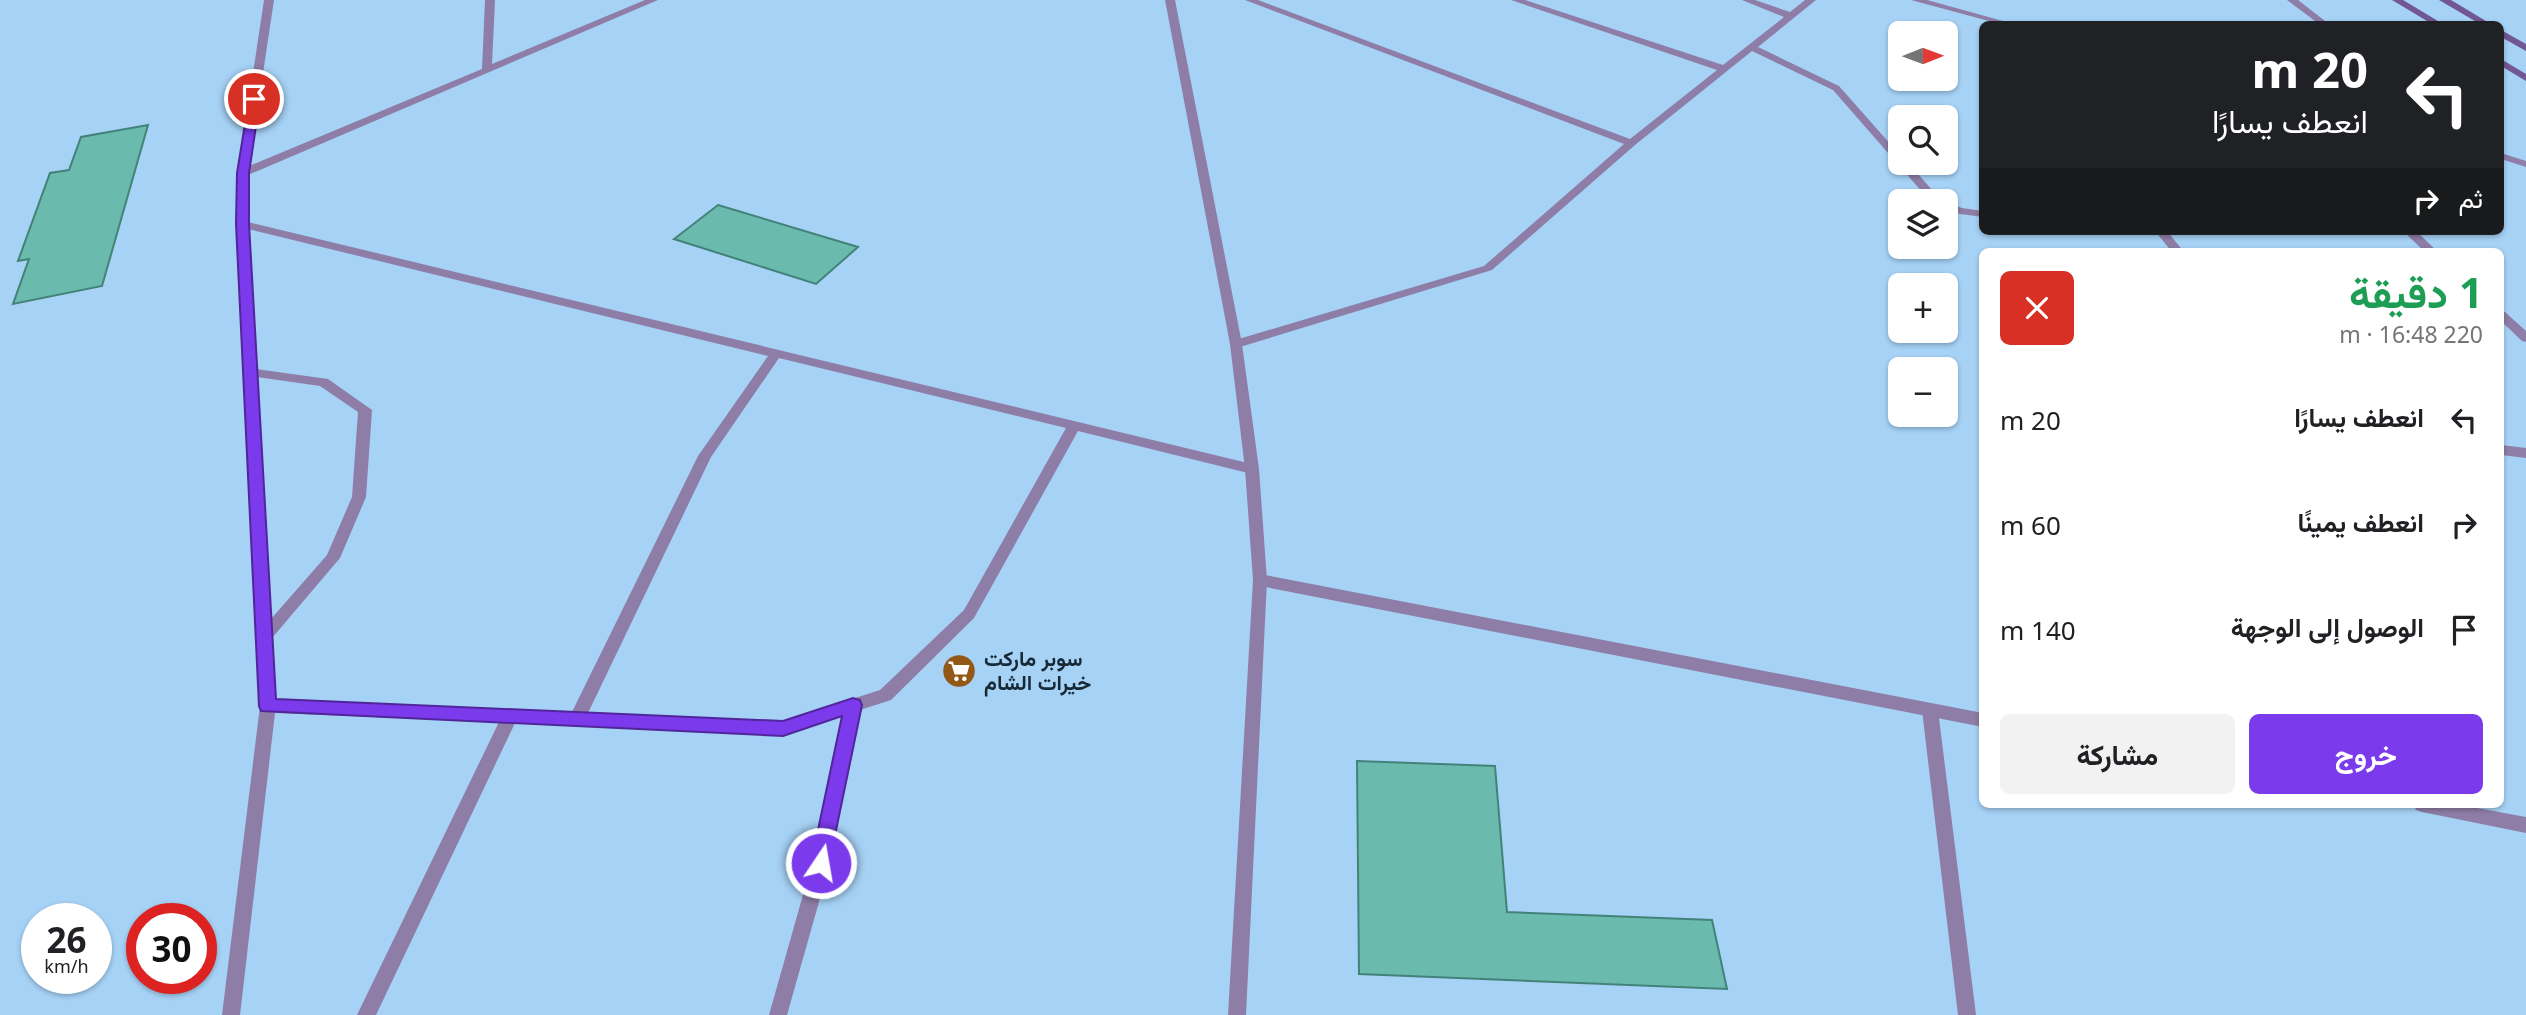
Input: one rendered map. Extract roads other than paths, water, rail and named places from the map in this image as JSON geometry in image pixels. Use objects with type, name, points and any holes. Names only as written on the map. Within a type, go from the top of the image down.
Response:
[{"type":"main road","points":[[2397,0],[2433,21]]},
{"type":"main road","points":[[2444,0],[2481,21]]},
{"type":"main road","points":[[2504,35],[2526,48]]},
{"type":"main road","points":[[2504,64],[2526,78]]},
{"type":"street","points":[[231,1015],[268,706],[242,224],[243,173],[269,0]]},
{"type":"street","points":[[487,70],[490,0]]},
{"type":"street","points":[[243,173],[653,0]]},
{"type":"street","points":[[1170,0],[1236,344],[1252,469],[1259,580],[1237,1015]]},
{"type":"street","points":[[1250,0],[1631,143]]},
{"type":"street","points":[[1516,0],[1724,69]]},
{"type":"street","points":[[1747,0],[1791,16]]},
{"type":"street","points":[[1236,344],[1489,268],[1631,143],[1811,0]]},
{"type":"street","points":[[1916,0],[1997,21]]},
{"type":"street","points":[[2292,0],[2320,21]]},
{"type":"street","points":[[1972,15],[1979,23]]},
{"type":"street","points":[[1751,47],[1836,88],[1888,147]]},
{"type":"street","points":[[2504,157],[2526,164]]},
{"type":"street","points":[[1913,175],[1925,189]]},
{"type":"street","points":[[1958,210],[1979,213]]},
{"type":"street","points":[[242,224],[1252,469]]},
{"type":"street","points":[[2413,235],[2428,248]]},
{"type":"street","points":[[2504,318],[2526,338]]},
{"type":"street","points":[[577,719],[705,456],[776,354]]},
{"type":"street","points":[[250,372],[323,382],[365,410],[359,497],[333,558],[264,638]]},
{"type":"street","points":[[268,706],[783,728],[885,695],[969,614],[1074,426]]},
{"type":"street","points":[[2504,450],[2526,453]]},
{"type":"street","points":[[1259,580],[1979,719]]},
{"type":"street","points":[[778,1015],[821,863],[853,705]]},
{"type":"street","points":[[1930,709],[1967,1015]]},
{"type":"street","points":[[366,1015],[510,716]]},
{"type":"street","points":[[2438,808],[2526,825]]},
{"type":"place","name":"سوبر ماركت خيرات الشام","points":[[959,671]]}]
